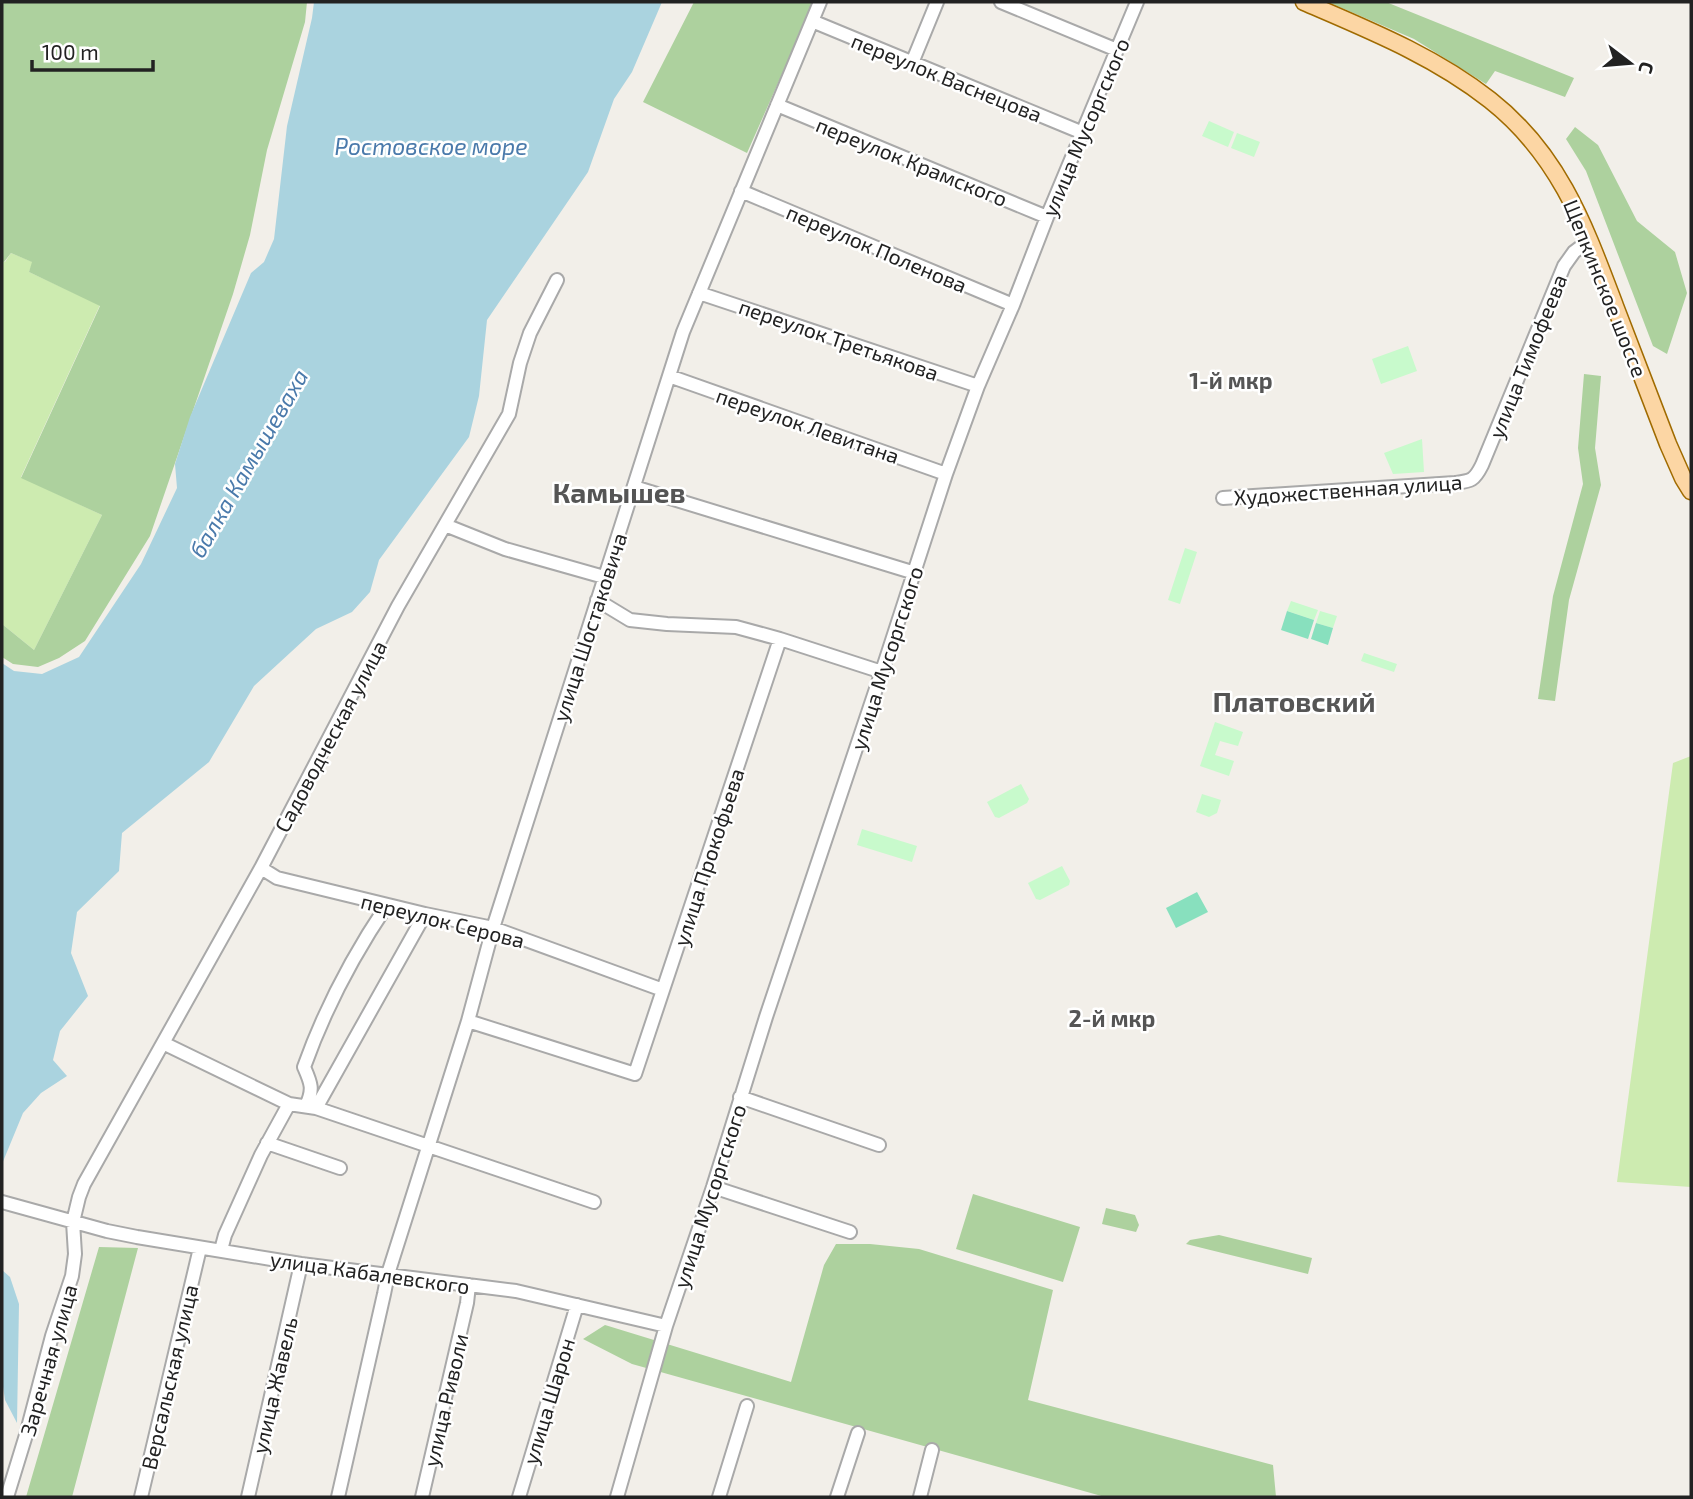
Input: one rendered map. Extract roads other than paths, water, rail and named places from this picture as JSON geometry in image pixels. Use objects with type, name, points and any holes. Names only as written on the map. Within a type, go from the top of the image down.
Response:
[{"type":"main road","name":"Щепкинское шоссе","points":[[1304,2],[1409,48],[1446,69],[1492,102],[1545,157],[1568,194],[1590,240],[1668,444],[1691,491]]},
{"type":"street","name":"улица Шостаковича","points":[[338,1497],[388,1274],[468,1021],[493,928],[683,332],[820,2]]},
{"type":"street","points":[[912,63],[937,2]]},
{"type":"street","points":[[1001,2],[1117,50]]},
{"type":"street","name":"улица Мусоргского","points":[[617,1497],[666,1326],[713,1187],[765,1017],[946,474],[978,386],[1137,2]]},
{"type":"street","name":"переулок Васнецова","points":[[812,21],[1083,133]]},
{"type":"street","name":"переулок Крамского","points":[[777,105],[1047,217]]},
{"type":"street","name":"переулок Поленова","points":[[741,191],[1013,305]]},
{"type":"street","name":"улица Тимофеева","points":[[1474,479],[1564,265],[1574,252],[1590,240]]},
{"type":"street","name":"Садоводческая улица","points":[[84,1185],[261,869],[398,606],[509,414],[530,332],[557,280]]},
{"type":"street","name":"переулок Третьякова","points":[[699,293],[978,386]]},
{"type":"street","name":"переулок Левитана","points":[[669,376],[946,474]]},
{"type":"street","name":"Художественная улица","points":[[1223,498],[1455,483],[1474,479]]},
{"type":"street","points":[[634,487],[915,573]]},
{"type":"street","points":[[444,526],[505,549],[604,578]]},
{"type":"street","points":[[597,600],[630,620],[736,627],[882,672]]},
{"type":"street","name":"улица Прокофьева","points":[[468,1021],[635,1074],[780,639]]},
{"type":"street","name":"переулок Серова","points":[[261,869],[277,878],[493,928],[663,990]]},
{"type":"street","points":[[311,1107],[312,1085],[304,1067],[316,1035],[373,925],[387,905]]},
{"type":"street","points":[[311,1107],[425,914]]},
{"type":"street","points":[[163,1043],[289,1104],[311,1107],[594,1202]]},
{"type":"street","points":[[740,1097],[879,1144]]},
{"type":"street","points":[[221,1250],[225,1234],[267,1143],[289,1104]]},
{"type":"street","points":[[267,1143],[340,1167]]},
{"type":"street","name":"Заречная улица","points":[[7,1497],[52,1336],[72,1276],[75,1254],[74,1222],[84,1185]]},
{"type":"street","points":[[713,1187],[850,1232]]},
{"type":"street","name":"улица Кабалевского","points":[[5,1203],[107,1231],[199,1252],[221,1250],[301,1268],[388,1274],[516,1291],[666,1326]]},
{"type":"street","name":"Версальская улица","points":[[141,1497],[199,1252]]},
{"type":"street","name":"улица Жавель","points":[[248,1497],[301,1268]]},
{"type":"street","name":"улица Риволи","points":[[422,1497],[469,1285]]},
{"type":"street","name":"улица Шарон","points":[[519,1497],[577,1305]]},
{"type":"street","points":[[719,1497],[747,1406]]},
{"type":"street","points":[[837,1497],[858,1433]]},
{"type":"street","points":[[920,1497],[932,1450]]},
{"type":"water","name":"Ростовское море","points":[[314,2],[662,2],[632,72],[614,99],[588,172],[487,320],[479,396],[469,437],[379,560],[370,592],[352,612],[316,629],[254,686],[209,762],[122,833],[119,871],[77,912],[71,953],[88,996],[60,1031],[53,1060],[67,1076],[41,1093],[23,1113],[2,1164],[2,663],[14,671],[42,674],[79,657],[141,564],[177,488],[175,464],[190,417],[251,273],[264,262],[274,239],[287,126]]},
{"type":"water","points":[[2,1270],[10,1277],[19,1304],[17,1423],[5,1400],[2,1380]]},
{"type":"district","name":"1-й мкр","points":[[1231,380]]},
{"type":"district","name":"Камышев","points":[[619,492]]},
{"type":"district","name":"Платовский","points":[[1294,701]]},
{"type":"district","name":"2-й мкр","points":[[1112,1018]]},
{"type":"water label","name":"балка Камышеваха","points":[[248,463]]}]
